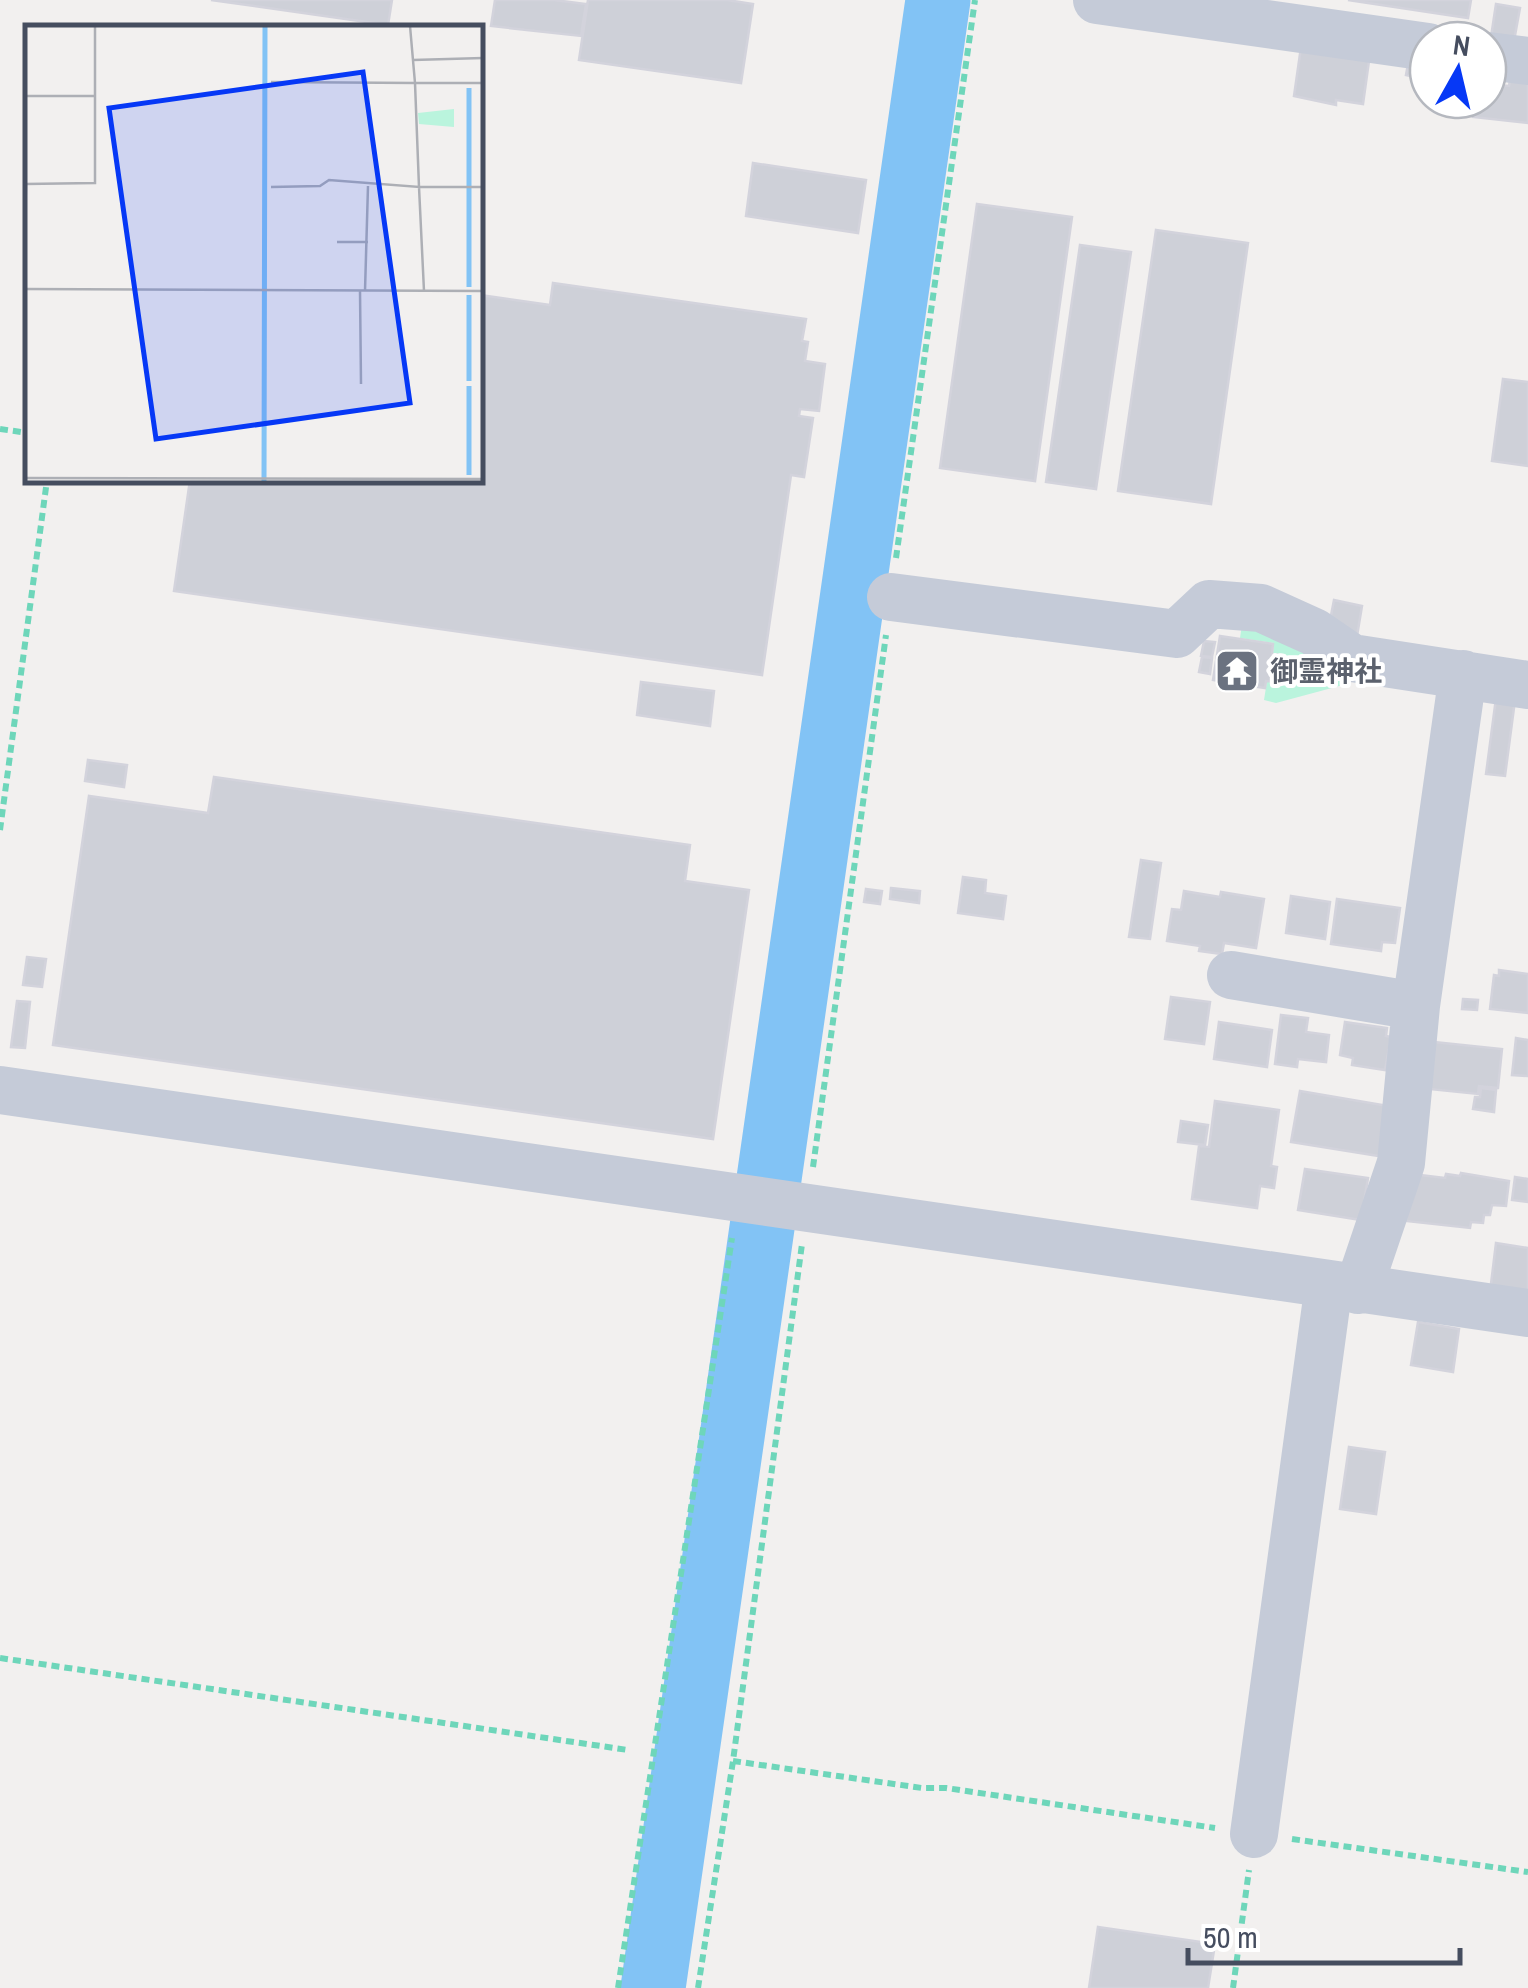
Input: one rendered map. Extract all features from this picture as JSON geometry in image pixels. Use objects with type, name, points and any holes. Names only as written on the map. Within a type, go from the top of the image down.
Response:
[{"type":"street","points":[[1097,0],[1408,44]]},
{"type":"street","points":[[891,597],[1177,634],[1208,604],[1234,604],[1280,616],[1314,632],[1352,658],[1528,684]]},
{"type":"street","points":[[1254,1834],[1343,1287],[1401,1163],[1416,1006],[1464,674]]},
{"type":"street","points":[[1231,975],[1416,1006]]},
{"type":"street","points":[[0,1090],[1528,1313]]},
{"type":"path","points":[[0,429],[25,433]]},
{"type":"path","points":[[0,830],[47,482]]},
{"type":"path","points":[[618,1988],[740,1198]]},
{"type":"path","points":[[698,1988],[733,1761],[800,1206]]},
{"type":"path","points":[[0,1658],[628,1750]]},
{"type":"path","points":[[733,1761],[1528,1872]]},
{"type":"path","points":[[1233,1988],[1254,1834]]},
{"type":"green space","points":[[1243,618],[1343,674],[1343,685],[1276,703],[1264,700],[1267,681],[1279,682],[1283,655],[1273,653],[1274,643],[1240,638]]},
{"type":"building","points":[[211,0],[392,0],[388,25]]},
{"type":"building","points":[[495,0],[586,4],[581,36],[491,26]]},
{"type":"building","points":[[588,0],[727,0],[753,4],[741,83],[579,60]]},
{"type":"building","points":[[1348,0],[1471,0],[1468,18]]},
{"type":"building","points":[[1496,4],[1520,8],[1514,41],[1508,40],[1508,20],[1494,20]]},
{"type":"building","points":[[1301,47],[1369,61],[1363,104],[1336,100],[1336,105],[1294,96]]},
{"type":"building","points":[[1510,80],[1528,82],[1528,123],[1500,120],[1508,120]]},
{"type":"building","points":[[753,163],[866,180],[858,233],[746,216]]},
{"type":"building","points":[[977,204],[1072,217],[1035,481],[940,468]]},
{"type":"building","points":[[1156,230],[1248,243],[1211,504],[1118,491]]},
{"type":"building","points":[[1080,245],[1131,252],[1096,489],[1046,482]]},
{"type":"building","points":[[553,283],[806,319],[802,341],[808,342],[805,361],[825,364],[819,411],[800,409],[799,416],[813,418],[804,477],[791,475],[762,675],[174,591],[190,482],[482,482],[482,295],[550,305]]},
{"type":"building","points":[[1503,379],[1528,382],[1528,466],[1492,461]]},
{"type":"building","points":[[1334,600],[1362,606],[1357,636],[1328,631]]},
{"type":"building","points":[[1220,636],[1273,644],[1272,654],[1282,655],[1278,682],[1266,681],[1265,688],[1213,680]]},
{"type":"building","points":[[1204,641],[1215,642],[1212,657],[1201,656]]},
{"type":"building","points":[[1202,657],[1212,658],[1210,674],[1199,672]]},
{"type":"building","points":[[641,682],[714,691],[710,726],[637,715]]},
{"type":"building","points":[[1496,698],[1515,700],[1505,776],[1486,774]]},
{"type":"building","points":[[88,760],[127,765],[124,787],[85,781]]},
{"type":"building","points":[[214,777],[690,845],[685,881],[749,890],[713,1139],[53,1045],[89,796],[208,813]]},
{"type":"building","points":[[1141,860],[1161,863],[1150,939],[1129,937]]},
{"type":"building","points":[[963,877],[986,880],[985,893],[1006,896],[1003,919],[958,913]]},
{"type":"building","points":[[891,888],[920,891],[919,903],[890,899]]},
{"type":"building","points":[[866,889],[882,891],[880,904],[864,902]]},
{"type":"building","points":[[1184,891],[1264,899],[1256,948],[1224,943],[1222,954],[1167,941],[1172,909],[1181,910]]},
{"type":"building","points":[[1291,896],[1330,902],[1325,939],[1286,933]]},
{"type":"building","points":[[1337,899],[1400,908],[1395,943],[1382,942],[1381,951],[1331,944]]},
{"type":"building","points":[[27,957],[46,959],[42,987],[23,985]]},
{"type":"building","points":[[1499,970],[1528,974],[1528,1013],[1490,1009],[1494,975],[1499,976]]},
{"type":"building","points":[[1171,997],[1210,1002],[1204,1044],[1165,1039]]},
{"type":"building","points":[[1463,999],[1478,1000],[1477,1010],[1462,1009]]},
{"type":"building","points":[[17,1001],[30,1002],[25,1048],[11,1047]]},
{"type":"building","points":[[1281,1015],[1308,1018],[1306,1032],[1329,1035],[1326,1062],[1298,1059],[1297,1067],[1275,1064]]},
{"type":"building","points":[[1219,1022],[1272,1030],[1267,1067],[1214,1059]]},
{"type":"building","points":[[1345,1022],[1387,1028],[1386,1036],[1391,1037],[1385,1070],[1352,1065],[1353,1058],[1340,1055]]},
{"type":"building","points":[[1516,1038],[1528,1040],[1528,1076],[1512,1075]]},
{"type":"building","points":[[1434,1042],[1502,1049],[1498,1088],[1479,1086],[1478,1094],[1429,1089]]},
{"type":"building","points":[[1481,1088],[1496,1090],[1494,1112],[1473,1109]]},
{"type":"building","points":[[1300,1091],[1394,1107],[1385,1157],[1291,1142]]},
{"type":"building","points":[[1215,1101],[1279,1110],[1271,1166],[1277,1167],[1274,1188],[1260,1186],[1257,1208],[1192,1199],[1199,1146],[1209,1147]]},
{"type":"building","points":[[1181,1121],[1208,1125],[1205,1145],[1178,1142]]},
{"type":"building","points":[[1305,1169],[1368,1178],[1361,1220],[1298,1210]]},
{"type":"building","points":[[1411,1174],[1445,1178],[1446,1174],[1509,1181],[1506,1206],[1492,1205],[1483,1223],[1471,1222],[1470,1228],[1406,1221]]},
{"type":"building","points":[[1515,1177],[1528,1179],[1528,1202],[1512,1200]]},
{"type":"building","points":[[1496,1243],[1528,1248],[1528,1297],[1490,1292]]},
{"type":"building","points":[[1418,1322],[1459,1329],[1453,1372],[1411,1365]]},
{"type":"building","points":[[1349,1447],[1385,1452],[1376,1514],[1340,1509]]},
{"type":"building","points":[[1098,1927],[1215,1944],[1208,1988],[1089,1988]]},
{"type":"waterway","points":[[653,1988],[938,0]]},
{"type":"place","name":"御霊神社","points":[[1237,671]]}]
